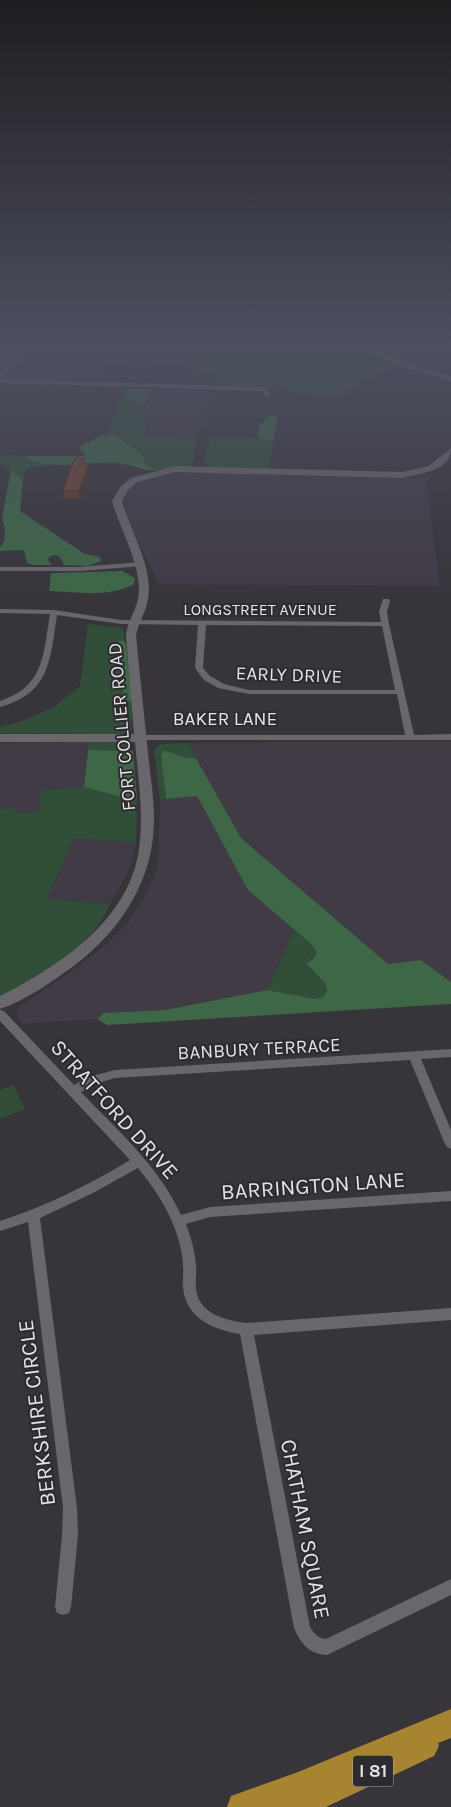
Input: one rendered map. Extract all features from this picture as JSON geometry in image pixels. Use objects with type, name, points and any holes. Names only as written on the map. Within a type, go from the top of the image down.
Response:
[{"type":"highway","points":[[242,1807],[299,1787],[451,1723]]},
{"type":"highway","name":"I 81","points":[[294,1807],[368,1774],[451,1733]]},
{"type":"street","name":"FORT COLLIER ROAD","points":[[0,1003],[46,978],[81,953],[111,923],[133,890],[145,861],[149,836],[132,643],[134,622],[142,603],[144,592],[140,564],[121,515],[118,501],[121,492],[128,485],[148,474],[175,469],[402,475],[432,468],[443,461],[451,451]]},
{"type":"street","points":[[0,569],[80,569],[140,564]]},
{"type":"street","points":[[386,601],[383,612],[385,624],[410,736]]},
{"type":"street","name":"LONGSTREET AVENUE","points":[[0,611],[54,612],[134,622],[385,624]]},
{"type":"street","points":[[0,704],[27,693],[41,677],[54,612]]},
{"type":"street","name":"EARLY DRIVE","points":[[202,623],[200,668],[207,678],[221,686],[249,692],[400,692]]},
{"type":"street","name":"BAKER LANE","points":[[0,738],[451,737]]},
{"type":"street","name":"STRATFORD DRIVE","points":[[0,1014],[74,1091],[156,1182],[178,1221],[187,1248],[190,1268],[189,1291],[196,1308],[217,1324],[246,1329],[451,1314]]},
{"type":"street","name":"BANBURY TERRACE","points":[[74,1091],[92,1080],[115,1074],[451,1053]]},
{"type":"street","points":[[414,1056],[451,1144]]},
{"type":"street","points":[[0,1226],[33,1215],[86,1192],[139,1161]]},
{"type":"street","name":"BARRINGTON LANE","points":[[178,1221],[210,1212],[451,1196]]},
{"type":"street","name":"BERKSHIRE CIRCLE","points":[[33,1215],[70,1508],[70,1535],[63,1607]]},
{"type":"street","name":"CHATHAM SQUARE","points":[[246,1329],[302,1628],[308,1640],[321,1647],[327,1647],[451,1587]]},
{"type":"shaded area","points":[[147,427],[200,427],[197,438],[142,436],[140,432],[148,431]]},
{"type":"shaded area","points":[[180,471],[425,478],[440,586],[159,584],[127,519],[123,500],[129,489],[141,480]]},
{"type":"shaded area","points":[[451,741],[451,982],[421,960],[388,964],[241,838],[188,743]]},
{"type":"shaded area","points":[[88,742],[84,787],[40,790],[40,812],[17,813],[13,808],[0,809],[0,743]]},
{"type":"shaded area","points":[[197,796],[248,890],[294,930],[267,990],[165,1010],[104,1013],[97,1019],[22,1024],[16,1014],[21,1005],[68,974],[105,946],[128,923],[147,892],[158,866],[160,800]]},
{"type":"shaded area","points":[[73,838],[136,843],[131,866],[110,904],[47,899]]},
{"type":"green space","points":[[110,427],[147,427],[148,431],[141,432],[142,436],[197,438],[192,466],[155,470],[115,435],[107,435]]},
{"type":"green space","points":[[258,427],[276,427],[273,442],[257,437]]},
{"type":"green space","points":[[115,435],[142,455],[145,463],[155,470],[109,462],[48,464],[25,458],[27,456],[86,456],[80,449],[82,445],[101,436]]},
{"type":"green space","points":[[210,436],[257,437],[273,442],[269,469],[210,467],[204,464]]},
{"type":"green space","points":[[0,455],[27,456],[26,458],[56,465],[29,468],[24,472],[23,479],[0,464]]},
{"type":"green space","points":[[11,470],[23,479],[20,511],[85,554],[100,557],[101,561],[88,566],[64,565],[59,556],[53,555],[47,559],[52,565],[33,565],[27,563],[24,550],[0,551],[0,547],[4,542],[5,528],[2,519]]},
{"type":"green space","points":[[122,571],[135,578],[134,584],[103,593],[49,591],[51,573]]},
{"type":"green space","points":[[88,624],[123,628],[125,641],[123,640],[118,644],[122,653],[122,684],[133,700],[131,732],[122,734],[0,733],[0,727],[20,722],[54,707],[80,686]]},
{"type":"green space","points":[[123,640],[126,644],[133,700],[129,701],[123,699],[122,653],[118,644],[119,641]]},
{"type":"green space","points":[[88,742],[119,742],[130,747],[133,751],[88,750]]},
{"type":"green space","points":[[188,743],[196,758],[185,759],[168,751],[161,757],[166,799],[160,800],[154,750],[161,744]]},
{"type":"green space","points":[[88,750],[133,751],[137,798],[125,798],[84,787]]},
{"type":"green space","points":[[163,751],[185,758],[196,758],[241,838],[388,964],[421,960],[451,982],[451,1004],[107,1025],[97,1019],[104,1013],[165,1010],[267,990],[315,999],[323,997],[327,991],[325,983],[306,964],[313,959],[317,952],[312,945],[248,890],[197,796],[166,799],[161,757]]},
{"type":"green space","points":[[84,787],[124,798],[137,798],[136,843],[73,838],[47,899],[110,904],[102,920],[78,947],[48,969],[0,996],[0,809],[13,808],[17,813],[40,812],[40,790]]},
{"type":"green space","points":[[294,930],[312,945],[317,952],[306,965],[325,983],[327,991],[323,997],[315,999],[267,990]]},
{"type":"green space","points":[[13,1085],[25,1109],[0,1119],[0,1090]]},
{"type":"building","points":[[75,458],[84,458],[83,463],[88,464],[79,491],[63,490]]}]
